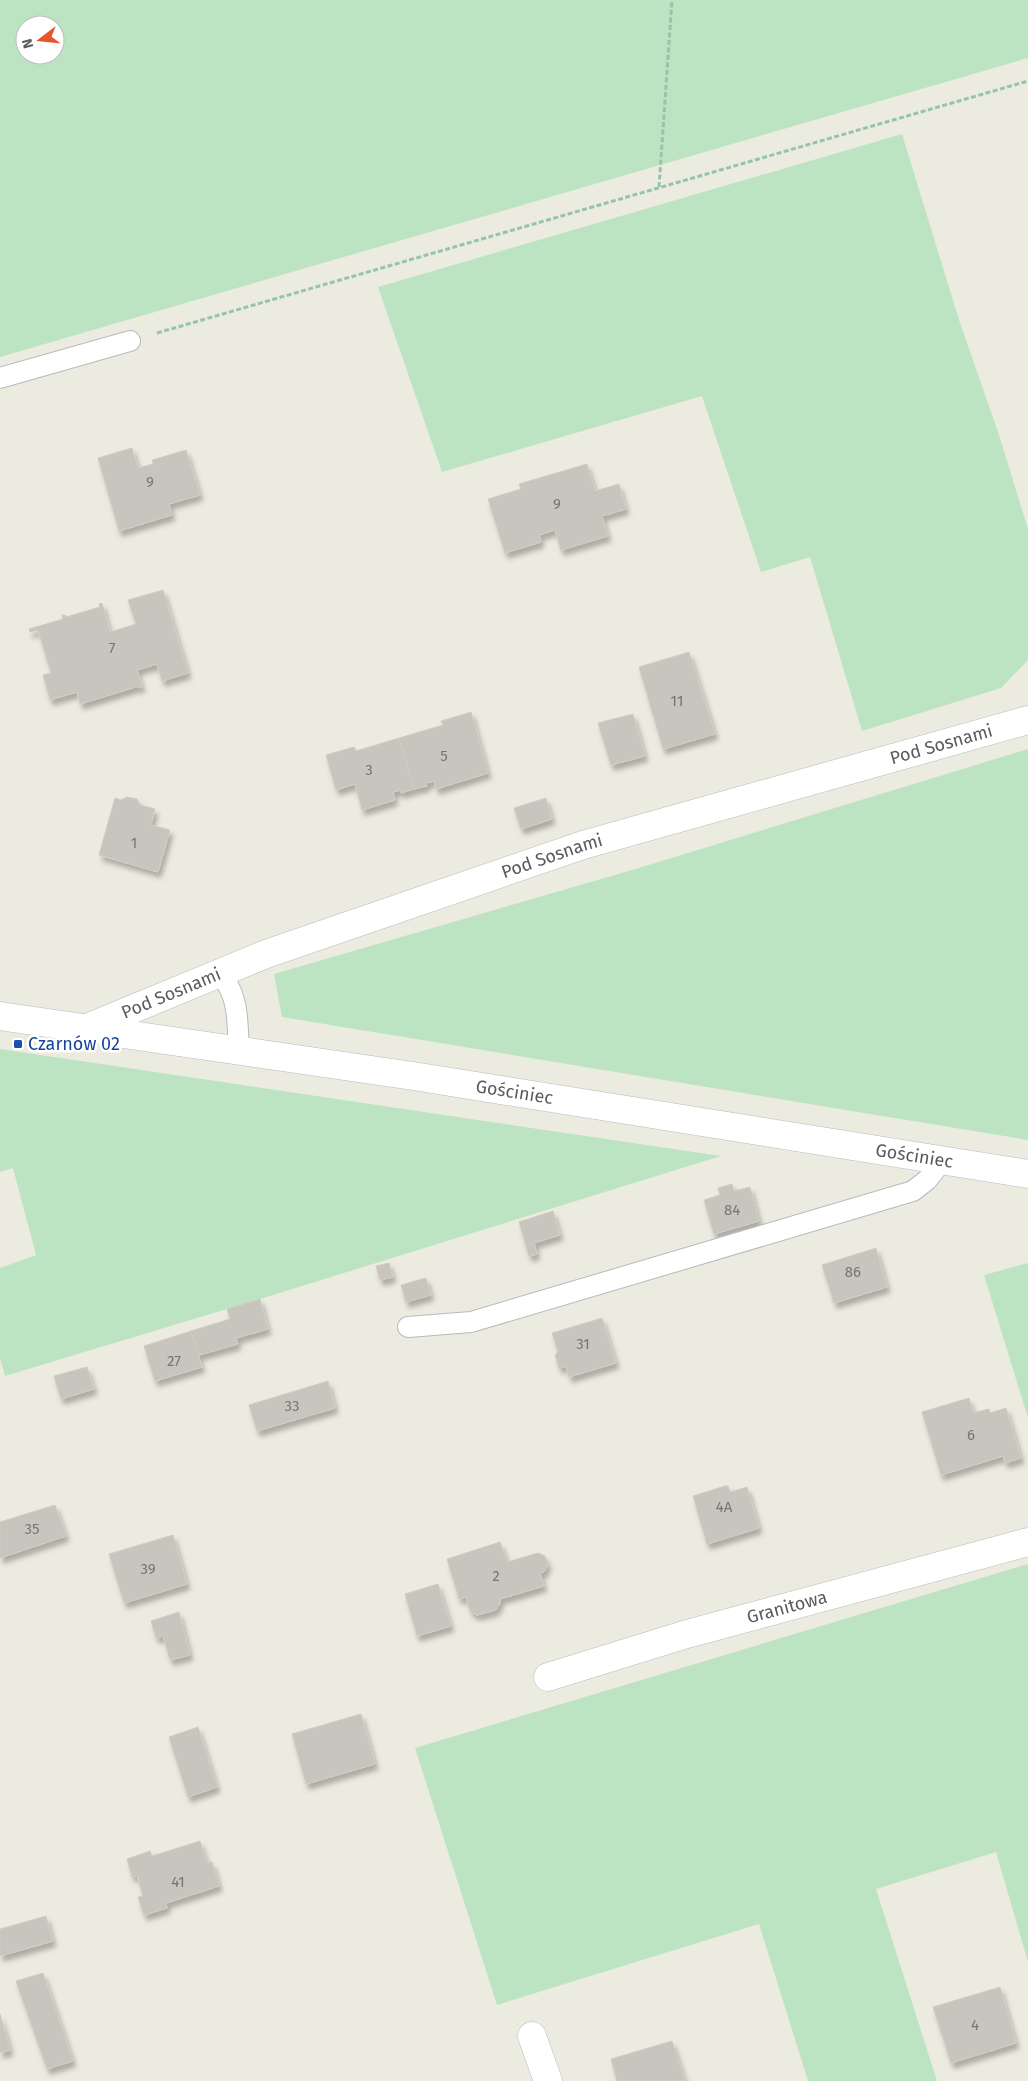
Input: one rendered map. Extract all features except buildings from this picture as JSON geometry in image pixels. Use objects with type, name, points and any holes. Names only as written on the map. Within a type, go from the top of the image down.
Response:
[{"type":"street","name":"Pod Sosnami","points":[[87,1028],[266,954],[583,845],[1028,720]]},
{"type":"street","name":"Gościniec","points":[[0,1016],[412,1076],[1028,1174]]},
{"type":"street","name":"Granitowa","points":[[548,1677],[687,1634],[1028,1542]]},
{"type":"street","points":[[532,2036],[548,2081]]},
{"type":"lane","points":[[0,378],[130,341]]},
{"type":"lane","points":[[218,973],[226,981],[235,999],[239,1051]]},
{"type":"lane","points":[[408,1327],[471,1322],[913,1191],[927,1180],[942,1161]]},
{"type":"path","points":[[659,187],[672,0]]},
{"type":"path","points":[[130,341],[1028,81]]},
{"type":"green space","points":[[0,0],[1028,0],[1028,58],[0,357]]},
{"type":"green space","points":[[902,134],[959,320],[999,435],[1028,529],[1028,660],[1001,688],[862,731],[810,557],[761,572],[702,396],[442,472],[378,287]]},
{"type":"green space","points":[[1028,749],[1028,1140],[282,1017],[274,974],[632,870]]},
{"type":"green space","points":[[0,1049],[721,1156],[5,1376],[0,1358],[0,1268],[36,1255],[13,1168],[0,1172]]},
{"type":"green space","points":[[1028,1263],[1028,1418],[984,1275]]},
{"type":"green space","points":[[1028,1564],[1028,1962],[996,1852],[876,1889],[937,2081],[808,2081],[759,1924],[497,2005],[415,1748]]},
{"type":"place","name":"Czarnów 02","points":[[18,1044]]}]
